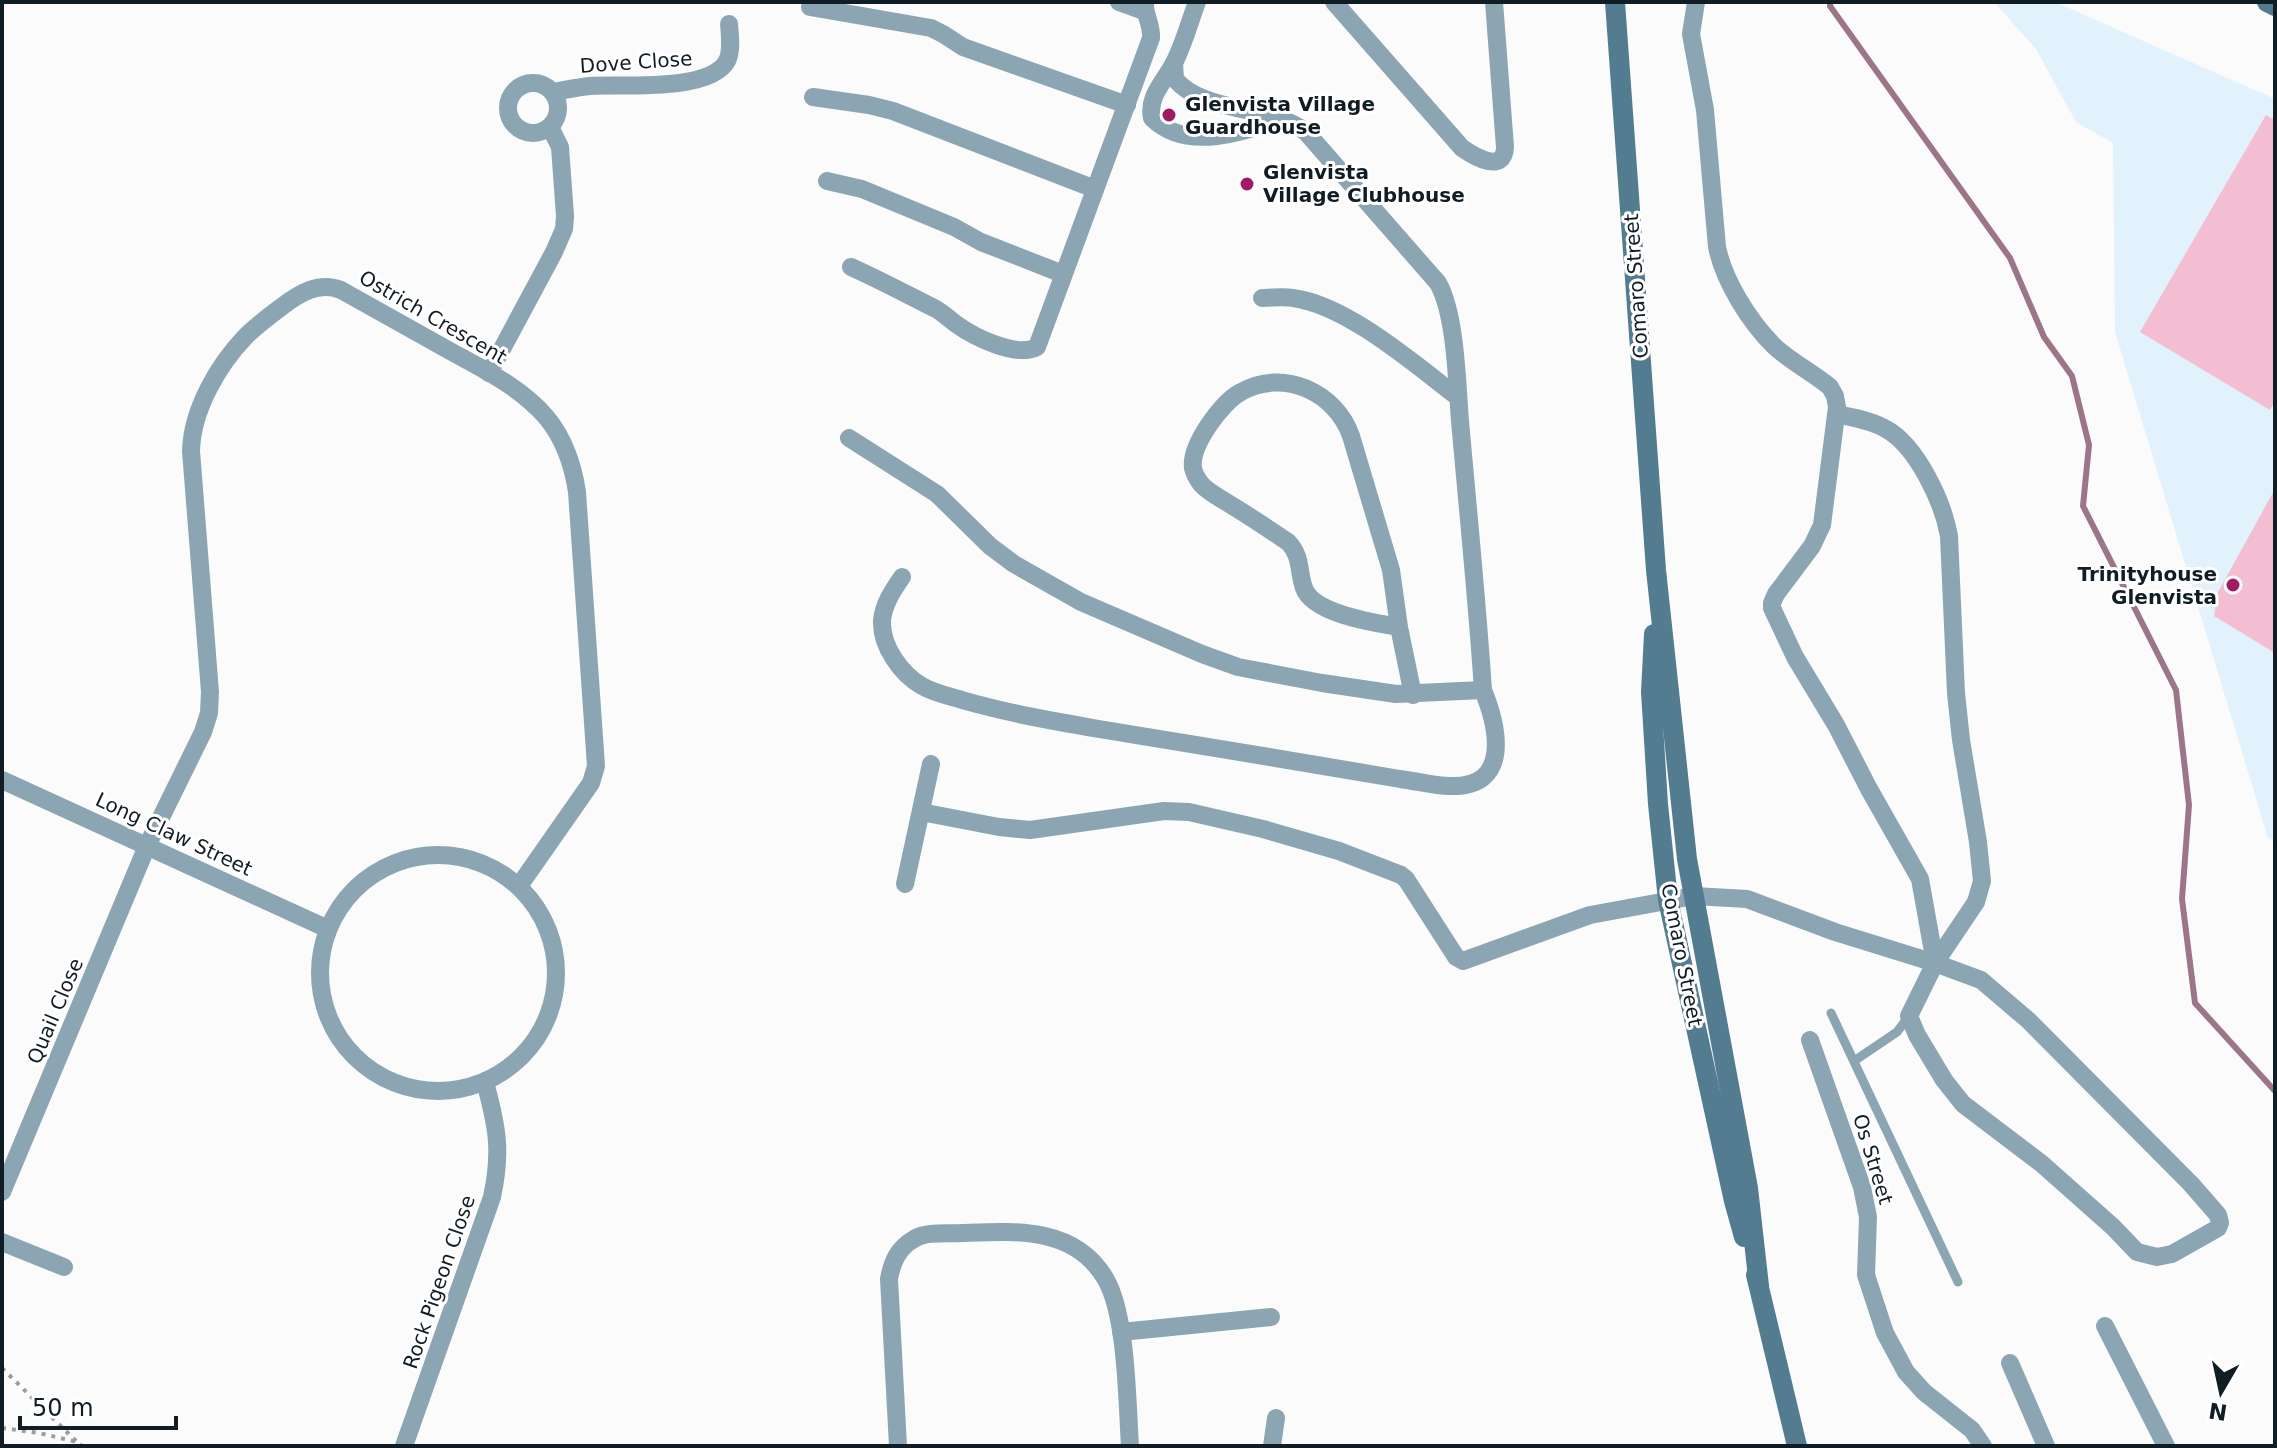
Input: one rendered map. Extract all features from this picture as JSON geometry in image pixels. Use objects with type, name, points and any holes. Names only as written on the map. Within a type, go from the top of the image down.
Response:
[{"type":"street","points":[[851,267],[938,310],[983,339],[1025,351],[1034,349],[1040,343],[1151,38],[1151,24],[1145,6],[1119,2]]},
{"type":"street","points":[[1197,2],[1174,63],[1160,82],[1151,110],[1152,118],[1165,128],[1193,137],[1246,130],[1279,120]]},
{"type":"street","points":[[1334,2],[1462,148],[1481,159],[1496,162],[1505,147],[1494,2]]},
{"type":"street","name":"Comaro Street","points":[[1615,2],[1656,570],[1680,807],[1748,1188],[1759,1286]]},
{"type":"street","points":[[1696,2],[1691,34],[1705,110],[1720,260],[1739,300],[1770,341],[1830,387],[1835,396],[1837,414],[1820,532],[1776,594],[1772,606],[1795,657],[1920,879],[1935,963]]},
{"type":"street","points":[[2267,2],[2275,6]]},
{"type":"street","points":[[810,7],[931,28],[963,47],[1127,105]]},
{"type":"street","name":"Dove Close","points":[[550,127],[538,133],[515,126],[508,115],[508,102],[514,91],[524,84],[537,83],[553,92],[586,86],[686,82],[705,78],[728,59],[729,24]]},
{"type":"street","points":[[902,577],[887,600],[882,622],[893,657],[907,674],[930,690],[990,708],[1053,721],[1452,786],[1482,779],[1490,771],[1497,748],[1491,709],[1483,690],[1458,397],[1448,310],[1438,283],[1315,140],[1298,126],[1264,113],[1198,97],[1175,79],[1174,63]]},
{"type":"street","points":[[489,373],[564,229],[560,147],[550,127],[558,110],[553,92]]},
{"type":"street","points":[[813,97],[893,111],[1095,189]]},
{"type":"street","points":[[827,181],[862,189],[954,227],[981,242],[1063,274]]},
{"type":"street","name":"Ostrich Crescent","points":[[147,846],[203,732],[209,713],[191,443],[196,419],[231,354],[248,334],[305,291],[327,286],[341,290],[489,373],[528,400],[560,436],[573,469],[578,501],[595,772],[591,783],[519,886]]},
{"type":"street","points":[[1262,298],[1308,301],[1337,313],[1370,332],[1458,397]]},
{"type":"street","points":[[1399,627],[1358,619],[1315,602],[1307,596],[1304,588],[1295,548],[1202,485],[1193,468],[1195,455],[1217,412],[1242,391],[1267,383],[1295,384],[1323,397],[1342,415],[1391,570],[1413,695]]},
{"type":"street","points":[[921,812],[1030,830],[1175,811],[1263,829],[1358,857],[1401,875],[1456,957],[1463,961],[1590,915],[1694,896],[1747,899],[1835,932],[1935,963],[1981,980],[2028,1020],[2218,1215],[2219,1227],[2172,1254],[2157,1257],[2137,1252],[2042,1164],[1963,1104],[1944,1080],[1909,1016],[1935,963],[1976,902],[1982,881],[1956,693],[1947,526],[1923,468],[1903,442],[1873,423],[1837,414]]},
{"type":"street","points":[[849,438],[937,494],[1004,557],[1081,602],[1202,654],[1238,667],[1322,683],[1413,695],[1483,690]]},
{"type":"street","name":"Comaro Street","points":[[1656,570],[1651,692],[1668,900],[1734,1201],[1759,1286],[1797,1446]]},
{"type":"street","points":[[905,884],[931,764]]},
{"type":"street","name":"Long Claw Street","points":[[2,780],[328,929]]},
{"type":"street","name":"Quail Close","points":[[2,1192],[147,846]]},
{"type":"street","points":[[451,856],[487,865],[519,886],[543,917],[552,942],[556,954],[556,994],[543,1030],[518,1061],[485,1082],[455,1090],[425,1091],[394,1083],[367,1068],[345,1046],[329,1020],[321,990],[321,959],[328,929],[348,896],[377,872],[413,858],[451,856]]},
{"type":"street","name":"Os Street","points":[[1810,1040],[1862,1187],[1868,1217],[1866,1275],[1885,1333],[1906,1372],[1924,1392],[1972,1430],[1983,1446]]},
{"type":"street","name":"Rock Pigeon Close","points":[[404,1446],[492,1197],[498,1153],[497,1128],[485,1082]]},
{"type":"street","points":[[898,1446],[889,1279],[894,1258],[912,1240],[927,1234],[1027,1233],[1047,1235],[1070,1243],[1105,1277],[1113,1293],[1121,1332],[1130,1446]]},
{"type":"street","points":[[2,1242],[64,1267]]},
{"type":"street","points":[[1121,1332],[1271,1317]]},
{"type":"street","points":[[2105,1326],[2166,1446]]},
{"type":"street","points":[[2010,1363],[2046,1446]]},
{"type":"street","points":[[1272,1446],[1276,1418]]},
{"type":"lane","points":[[1831,1013],[1958,1282]]},
{"type":"lane","points":[[1854,1061],[1897,1032],[1909,1016]]},
{"type":"path","points":[[2,1368],[79,1444]]},
{"type":"path","points":[[2,1428],[39,1433],[79,1444]]},
{"type":"shaded area","name":"Trinityhouse Glenvista","points":[[1994,2],[2055,2],[2275,99],[2275,842],[2268,838],[2115,332],[2113,143],[2076,122],[2036,49]]},
{"type":"shaded area","points":[[2266,115],[2275,120],[2275,401],[2270,410],[2140,332]]},
{"type":"shaded area","points":[[2275,489],[2275,653],[2214,616],[2218,592]]},
{"type":"waterway","points":[[1830,2],[2010,258],[2044,337],[2072,376],[2089,445],[2083,506],[2176,690],[2189,805],[2182,899],[2195,1003],[2275,1091]]},
{"type":"place","name":"Glenvista Village Guardhouse","points":[[1169,115]]},
{"type":"place","name":"Glenvista Village Clubhouse","points":[[1247,184]]},
{"type":"place","name":"Trinityhouse Glenvista","points":[[2233,585]]}]
